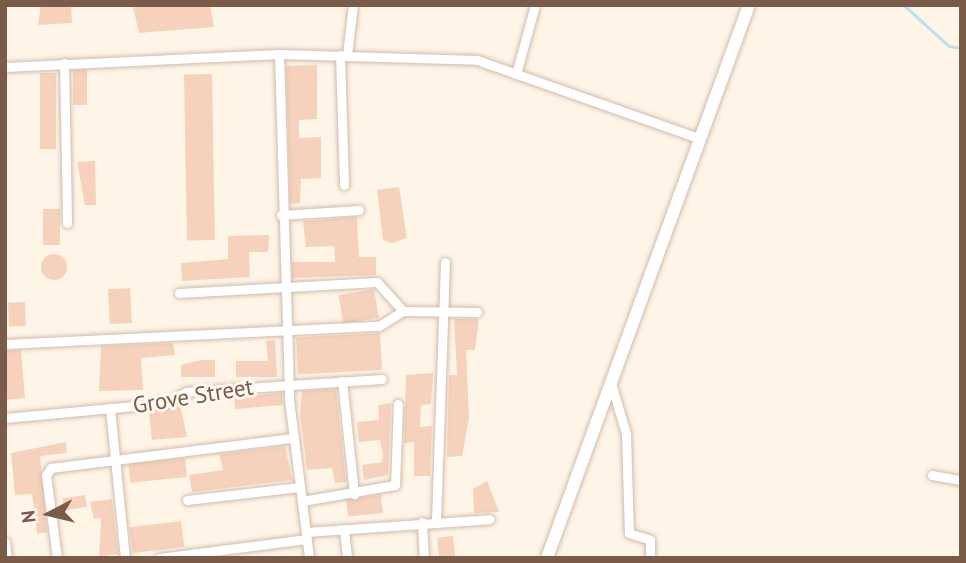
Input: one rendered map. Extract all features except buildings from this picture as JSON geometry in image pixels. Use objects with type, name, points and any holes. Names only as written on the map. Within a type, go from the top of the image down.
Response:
[{"type":"street","points":[[344,185],[344,55],[353,5]]},
{"type":"street","points":[[516,74],[535,5]]},
{"type":"street","points":[[547,558],[698,138],[749,5]]},
{"type":"street","points":[[279,54],[281,215],[288,383],[292,438],[309,558]]},
{"type":"street","points":[[5,67],[279,54],[477,60],[698,138]]},
{"type":"street","points":[[64,63],[67,223]]},
{"type":"street","points":[[281,215],[359,210]]},
{"type":"street","points":[[436,522],[446,262]]},
{"type":"street","points":[[179,293],[377,282],[403,311]]},
{"type":"street","points":[[5,344],[379,326],[403,311],[477,312]]},
{"type":"street","name":"Grove Street","points":[[5,418],[168,403],[186,393],[288,383],[382,379]]},
{"type":"street","points":[[342,381],[354,494]]},
{"type":"street","points":[[611,382],[626,434],[629,533],[650,540],[650,558]]},
{"type":"street","points":[[302,501],[395,485],[398,404]]},
{"type":"street","points":[[110,408],[125,558]]},
{"type":"street","points":[[57,558],[47,471],[116,458],[292,438]]},
{"type":"street","points":[[932,475],[961,480]]},
{"type":"street","points":[[187,500],[299,487]]},
{"type":"street","points":[[159,558],[344,529],[490,519]]},
{"type":"street","points":[[422,522],[424,558]]},
{"type":"street","points":[[344,529],[347,558]]},
{"type":"street","points":[[5,542],[7,558]]},
{"type":"waterway","points":[[904,5],[949,46],[961,48]]}]
